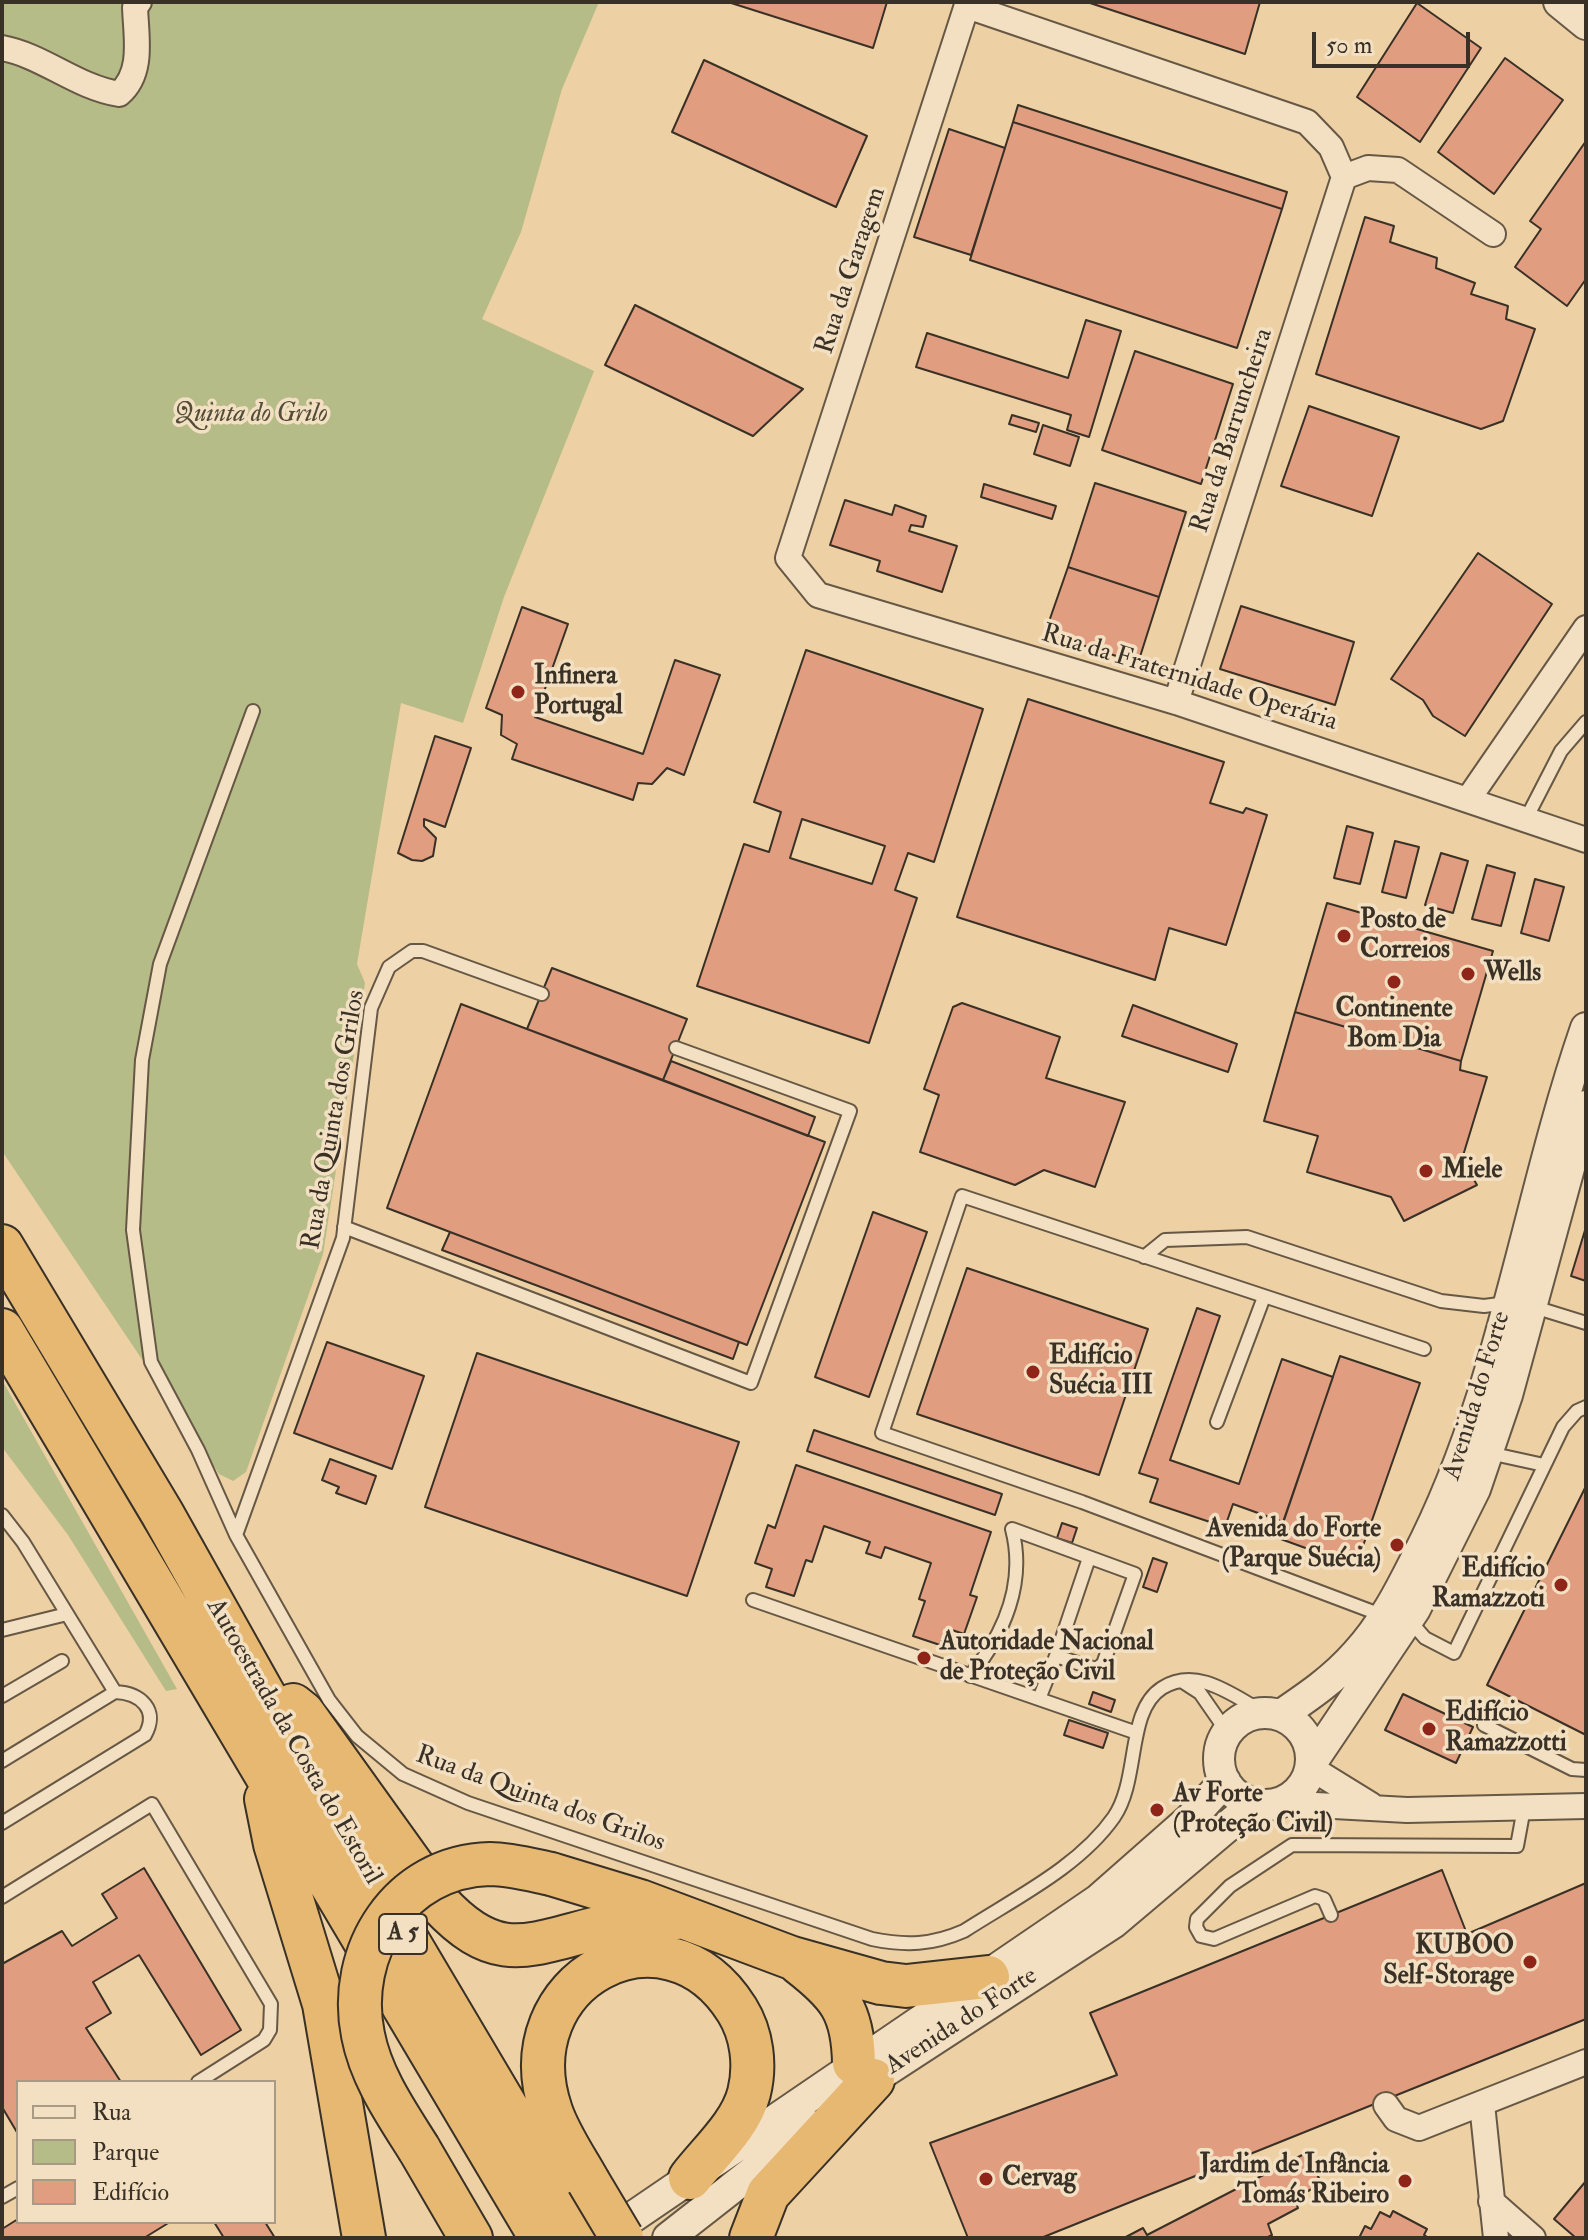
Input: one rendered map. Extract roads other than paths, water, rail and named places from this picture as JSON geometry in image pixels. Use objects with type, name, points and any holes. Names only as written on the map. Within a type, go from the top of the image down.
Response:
[{"type":"highway","name":"Autoestrada da Costa do Estoril","points":[[2,1246],[162,1513],[555,2209]]},
{"type":"highway","name":"Autoestrada da Costa do Estoril","points":[[2,1330],[260,1766],[555,2209],[584,2238]]},
{"type":"highway","points":[[248,1667],[303,1713],[440,1904],[459,1925],[484,1938],[510,1946],[534,1947],[618,1924],[678,1918]]},
{"type":"highway","points":[[260,1766],[275,1844],[324,2004],[364,2238]]},
{"type":"highway","points":[[471,2238],[382,2088],[363,2039],[358,1990],[366,1955],[398,1903],[430,1879],[490,1864],[551,1874],[640,1901],[678,1918],[792,1958],[906,1986],[988,1977]]},
{"type":"highway","points":[[622,2238],[555,2209],[551,2110],[543,2073],[544,2040],[559,2006],[584,1977],[617,1960],[650,1957],[679,1962],[705,1976],[734,2005],[750,2039],[751,2075],[743,2107],[690,2178]]},
{"type":"highway","points":[[751,2238],[768,2194],[859,2080],[849,2020],[842,2003],[831,1988],[792,1958]]},
{"type":"street","points":[[2,48],[19,51],[96,91],[119,94],[128,87],[136,68],[135,7],[139,2]]},
{"type":"street","points":[[1559,2],[1586,24]]},
{"type":"street","points":[[967,4],[1307,122],[1331,147],[1344,177],[1368,168],[1398,170],[1493,234]]},
{"type":"street","name":"Rua da Garagem","points":[[788,558],[967,4]]},
{"type":"street","name":"Rua da Barruncheira","points":[[1176,702],[1344,177]]},
{"type":"street","name":"Rua da Fraternidade Operária","points":[[788,558],[818,595],[1176,702],[1469,798],[1586,840]]},
{"type":"street","points":[[1469,798],[1586,628]]},
{"type":"street","name":"Avenida do Forte","points":[[1227,1732],[1243,1718],[1272,1714],[1323,1687],[1396,1617],[1447,1551],[1488,1453],[1519,1304],[1586,1028]]},
{"type":"street","name":"Avenida do Forte","points":[[601,2238],[690,2178],[859,2080],[1113,1923],[1267,1803],[1300,1790],[1311,1765],[1396,1617],[1446,1498],[1519,1304],[1586,1106]]},
{"type":"street","points":[[1272,1714],[1301,1729],[1311,1750],[1311,1765],[1373,1806]]},
{"type":"street","points":[[1227,1732],[1219,1761],[1225,1781],[1232,1791],[1267,1803],[1407,1810],[1586,1806]]},
{"type":"street","name":"Avenida do Forte","points":[[668,2238],[988,1977],[1098,1900],[1190,1819],[1225,1781]]},
{"type":"street","points":[[1386,2105],[1396,2119],[1419,2128],[1586,2062]]},
{"type":"street","points":[[1482,2104],[1496,2238]]},
{"type":"street","points":[[1491,2201],[1533,2238]]},
{"type":"lane","points":[[236,1535],[198,1450],[151,1362],[133,1230],[142,1060],[160,964],[253,711]]},
{"type":"lane","points":[[1526,819],[1561,751],[1586,722]]},
{"type":"lane","name":"Rua da Quinta dos Grilos","points":[[542,994],[423,951],[412,951],[389,967],[371,1008],[344,1227],[236,1535],[329,1700],[357,1736],[403,1774],[483,1808],[872,1939],[902,1946],[945,1939],[964,1931],[1085,1851],[1124,1800],[1132,1776],[1137,1733],[1151,1697],[1180,1680]]},
{"type":"lane","points":[[344,1227],[751,1383],[850,1111],[676,1048]]},
{"type":"lane","points":[[1424,1349],[962,1196],[882,1433],[1082,1502],[1396,1617],[1425,1638],[1454,1653],[1568,1418],[1586,1407]]},
{"type":"lane","points":[[1144,1257],[1165,1240],[1247,1237],[1441,1301],[1484,1306],[1519,1304],[1586,1323]]},
{"type":"lane","points":[[1217,1422],[1264,1297]]},
{"type":"lane","points":[[1488,1453],[1544,1465]]},
{"type":"lane","points":[[2,1515],[115,1692]]},
{"type":"lane","points":[[970,1676],[1001,1628],[1012,1597],[1016,1563],[1012,1529],[1135,1574],[1103,1664],[1096,1669],[1056,1656]]},
{"type":"lane","points":[[1039,1699],[1089,1558]]},
{"type":"lane","points":[[753,1600],[1137,1733]]},
{"type":"lane","points":[[2,1630],[67,1614]]},
{"type":"lane","points":[[2,1696],[62,1661]]},
{"type":"lane","points":[[1180,1680],[1210,1684],[1272,1714]]},
{"type":"lane","points":[[1180,1680],[1200,1693],[1227,1732]]},
{"type":"lane","points":[[2,1761],[115,1692],[136,1695],[150,1710],[151,1725],[145,1735],[2,1823]]},
{"type":"lane","points":[[1484,1725],[1572,1769],[1586,1770]]},
{"type":"lane","points":[[2,1897],[152,1804],[271,2004],[272,2019],[264,2040],[201,2080]]},
{"type":"lane","points":[[1331,1915],[1324,1899],[1315,1896],[1214,1939],[1201,1936],[1196,1927],[1197,1919],[1230,1886],[1292,1845],[1517,1846],[1524,1808]]},
{"type":"place","name":"Infinera Portugal","points":[[518,692]]},
{"type":"place","name":"Posto de Correios","points":[[1344,936]]},
{"type":"place","name":"Wells","points":[[1468,974]]},
{"type":"place","name":"Continente Bom Dia","points":[[1394,982]]},
{"type":"place","name":"Miele","points":[[1426,1171]]},
{"type":"place","name":"Edifício Suécia III","points":[[1033,1372]]},
{"type":"place","name":"Avenida do Forte (Parque Suécia)","points":[[1397,1545]]},
{"type":"place","name":"Edifício Ramazzoti","points":[[1561,1585]]},
{"type":"place","name":"Autoridade Nacional de Proteção Civil","points":[[924,1658]]},
{"type":"place","name":"Edifício Ramazzotti","points":[[1429,1729]]},
{"type":"place","name":"Av Forte (Proteção Civil)","points":[[1157,1810]]},
{"type":"place","name":"KUBOO Self-Storage","points":[[1530,1962]]},
{"type":"place","name":"Cervag","points":[[986,2179]]},
{"type":"place","name":"Jardim de Infância Tomás Ribeiro","points":[[1405,2181]]},
{"type":"park label","name":"Quinta do Grilo","points":[[251,415]]}]
